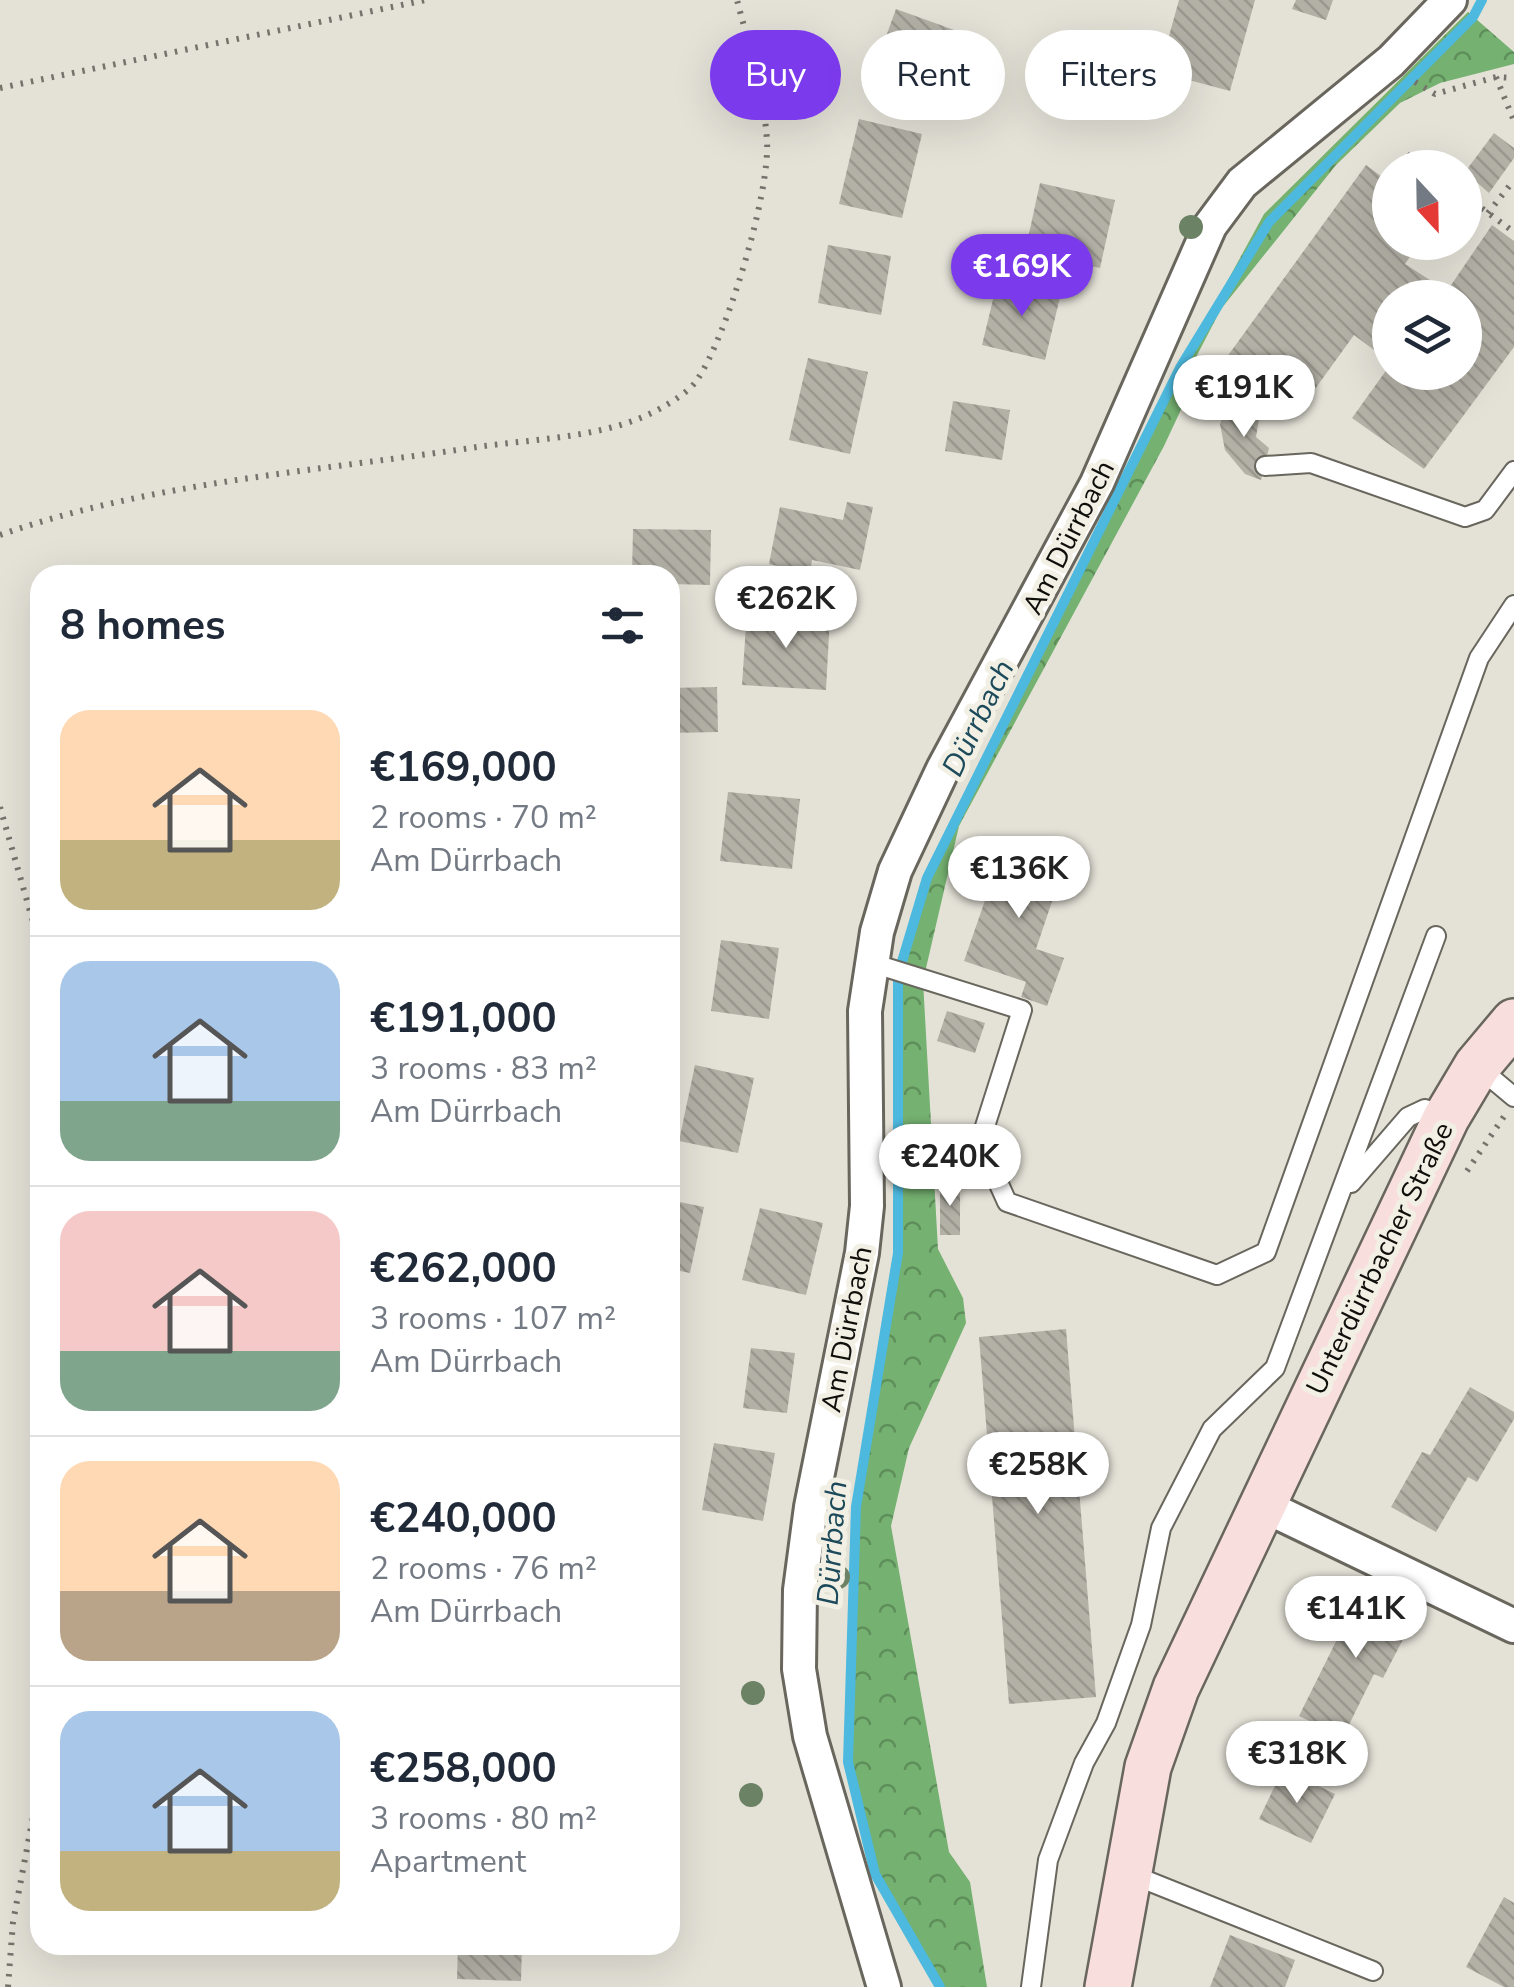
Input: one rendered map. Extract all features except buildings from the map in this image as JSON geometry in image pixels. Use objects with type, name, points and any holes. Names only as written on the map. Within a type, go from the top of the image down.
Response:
[{"type":"street","name":"Am Dürrbach","points":[[884,1987],[810,1736],[799,1669],[800,1590],[811,1506],[862,1253],[867,1206],[865,1011],[872,963],[895,871],[943,769],[1097,484],[1210,226],[1242,183],[1392,61],[1450,0]]},
{"type":"street","name":"Unterdürrbacher Straße","points":[[1108,1987],[1148,1767],[1210,1609],[1446,1118],[1477,1066],[1514,1022]]},
{"type":"street","points":[[1260,1504],[1514,1626]]},
{"type":"lane","points":[[1265,466],[1311,462],[1465,517],[1485,510],[1514,471]]},
{"type":"lane","points":[[872,963],[1022,1010],[980,1142],[1007,1202],[1218,1275],[1266,1252],[1479,658],[1514,604]]},
{"type":"lane","points":[[1031,1987],[1048,1860],[1084,1763],[1106,1722],[1141,1625],[1162,1528],[1212,1429],[1275,1368],[1344,1192],[1436,936]]},
{"type":"lane","points":[[1477,1066],[1514,1097]]},
{"type":"lane","points":[[1344,1192],[1408,1118],[1425,1109],[1446,1118]]},
{"type":"lane","points":[[1128,1873],[1373,1971]]},
{"type":"path","points":[[0,88],[426,0]]},
{"type":"path","points":[[0,535],[151,496],[580,434],[666,406],[695,384],[706,364],[746,258],[762,180],[767,144],[754,63],[737,0]]},
{"type":"path","points":[[1496,77],[1514,122]]},
{"type":"path","points":[[1420,87],[1435,94],[1496,77],[1514,78]]},
{"type":"path","points":[[1488,214],[1514,180]]},
{"type":"path","points":[[1482,209],[1514,232]]},
{"type":"path","points":[[0,807],[30,911]]},
{"type":"path","points":[[8,1987],[13,1922],[30,1833]]},
{"type":"green space","points":[[1468,12],[1514,52],[1514,64],[1440,83],[1400,103],[1336,165],[1221,309],[1193,363],[1193,384],[1164,446],[959,826],[923,981],[938,1249],[963,1298],[966,1323],[909,1448],[891,1526],[949,1852],[970,1882],[987,1987],[940,1987],[875,1874],[848,1762],[856,1507],[898,1253],[898,975],[927,878],[1181,366],[1264,214]]},
{"type":"waterway","name":"Dürrbach","points":[[940,1987],[875,1874],[848,1762],[856,1507],[898,1253],[898,975],[927,878],[1181,366],[1269,222],[1473,17],[1482,0]]}]
